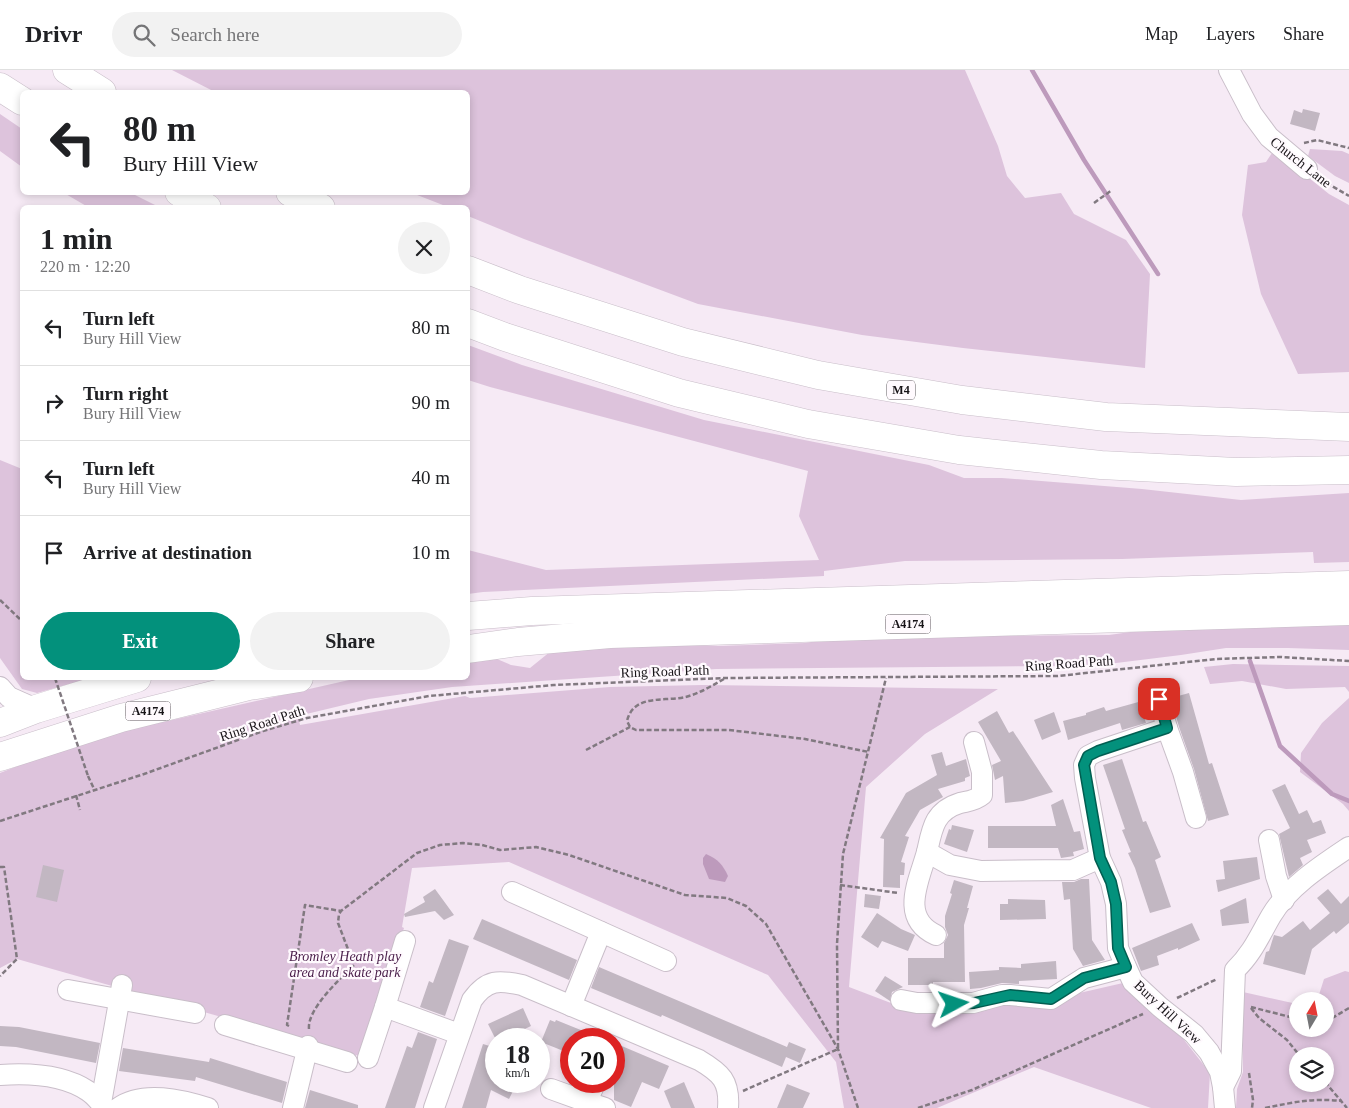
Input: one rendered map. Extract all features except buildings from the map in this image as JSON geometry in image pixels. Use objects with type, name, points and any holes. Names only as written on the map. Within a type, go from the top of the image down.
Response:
[{"type":"highway","points":[[67,70],[99,90]]},
{"type":"highway","points":[[0,87],[20,100]]},
{"type":"highway","points":[[184,195],[202,205]]},
{"type":"highway","points":[[296,195],[315,205]]},
{"type":"highway","name":"M4","points":[[470,271],[520,290],[683,342],[818,376],[962,400],[1106,417],[1349,427]]},
{"type":"highway","points":[[470,324],[505,337],[679,393],[808,424],[959,450],[1102,466],[1236,472],[1349,470]]},
{"type":"highway","name":"A4174","points":[[470,616],[542,610],[1349,585]]},
{"type":"highway","name":"A4174","points":[[470,649],[518,642],[610,634],[1349,611]]},
{"type":"highway","name":"A4174","points":[[0,723],[36,708],[130,680]]},
{"type":"highway","name":"A4174","points":[[0,757],[121,718],[249,686],[286,680]]},
{"type":"street","name":"Church Lane","points":[[1229,70],[1252,114],[1269,137],[1307,169]]},
{"type":"street","points":[[0,687],[9,698],[36,708]]},
{"type":"street","points":[[1159,699],[1196,818]]},
{"type":"street","name":"Bury Hill View","points":[[1167,728],[1088,756],[1084,765],[1084,772],[1100,858],[1113,889],[1116,904],[1118,948],[1133,982],[1160,1007],[1194,1034],[1210,1052],[1220,1072],[1225,1108]]},
{"type":"street","points":[[936,934],[928,931],[917,917],[913,907],[914,895],[934,823],[944,810],[958,804],[976,800],[982,795],[982,772],[974,742]]},
{"type":"street","points":[[1269,840],[1276,876],[1284,900]]},
{"type":"street","points":[[1223,1087],[1231,1071],[1235,970],[1246,960],[1262,935],[1271,915],[1294,887],[1349,847]]},
{"type":"street","points":[[927,852],[950,865],[981,871],[1072,870],[1100,858]]},
{"type":"street","points":[[512,892],[666,961]]},
{"type":"street","points":[[571,1006],[601,932]]},
{"type":"street","points":[[368,1058],[405,941]]},
{"type":"street","points":[[901,1000],[917,1003],[974,1003],[1010,995],[1051,999],[1084,978],[1126,967]]},
{"type":"street","points":[[434,1108],[472,1000],[480,989],[491,983],[504,981],[522,985],[571,1006],[609,1028]]},
{"type":"street","points":[[68,990],[121,992],[195,1014]]},
{"type":"street","points":[[108,1106],[121,992]]},
{"type":"street","points":[[385,1007],[459,1034]]},
{"type":"street","points":[[225,1025],[308,1043],[347,1062]]},
{"type":"street","points":[[625,1035],[699,1060],[716,1070],[726,1082],[728,1102]]},
{"type":"street","points":[[292,1108],[308,1043]]},
{"type":"street","points":[[0,1074],[21,1073],[56,1077],[88,1091],[108,1106],[124,1104],[138,1099],[178,1099],[208,1108]]},
{"type":"street","points":[[551,1089],[596,1105]]},
{"type":"path","points":[[1290,156],[1306,142],[1317,140],[1349,148]]},
{"type":"path","name":"Church Lane","points":[[1307,169],[1349,196]]},
{"type":"path","points":[[1094,203],[1112,190]]},
{"type":"path","points":[[0,600],[20,619]]},
{"type":"path","name":"Ring Road Path","points":[[0,821],[144,774],[263,731],[308,718],[429,696],[554,685],[725,678],[1058,676],[1216,659],[1281,657],[1349,662]]},
{"type":"path","points":[[725,678],[705,690],[688,697],[648,701],[639,704],[628,714],[627,722],[630,727],[636,730],[728,730],[805,739],[869,752]]},
{"type":"path","points":[[838,1049],[837,944],[843,854],[886,678]]},
{"type":"path","points":[[56,680],[94,789]]},
{"type":"path","points":[[586,750],[630,727]]},
{"type":"path","points":[[76,795],[80,810]]},
{"type":"path","points":[[308,1043],[308,1025],[316,1008],[354,965],[338,923],[340,913],[417,853],[440,845],[463,843],[482,845],[500,850],[536,848],[569,854],[685,895],[727,898],[746,906],[766,924],[838,1049],[858,1108]]},
{"type":"path","points":[[0,867],[4,867],[17,959],[0,976]]},
{"type":"path","points":[[840,885],[914,895]]},
{"type":"path","points":[[308,1043],[287,1025],[305,905],[340,913]]},
{"type":"path","points":[[918,1108],[972,1090],[1160,1007],[1235,970]]},
{"type":"path","points":[[1234,992],[1251,1007],[1259,1018],[1287,1040],[1293,1047]]},
{"type":"path","points":[[1251,1007],[1289,1017]]},
{"type":"path","points":[[1334,1017],[1349,1008]]},
{"type":"path","points":[[728,1102],[838,1049]]},
{"type":"path","points":[[1334,1092],[1347,1108]]},
{"type":"path","points":[[1265,1108],[1319,1098],[1342,1101]]},
{"type":"green space","points":[[172,70],[965,70],[998,146],[1007,176],[1025,198],[1061,193],[1074,214],[1126,240],[1150,274],[1145,368],[862,335],[698,304],[470,217],[470,205],[443,205],[417,195],[470,195],[470,90],[211,90]]},
{"type":"green space","points":[[0,114],[20,128],[20,166],[0,151]]},
{"type":"green space","points":[[1310,149],[1342,151],[1349,154],[1349,183],[1335,176],[1308,156]]},
{"type":"green space","points":[[1274,150],[1329,194],[1349,205],[1349,372],[1298,374],[1261,294],[1242,215],[1248,165],[1266,162]]},
{"type":"green space","points":[[67,195],[135,195],[155,205],[85,205]]},
{"type":"green space","points":[[470,346],[522,365],[704,420],[929,465],[964,478],[1002,478],[1142,489],[1241,500],[1349,493],[1349,562],[1314,563],[1313,552],[1122,559],[905,561],[824,571],[824,576],[470,594],[470,551],[546,570],[819,560],[799,516],[808,471],[470,381]]},
{"type":"green space","points":[[0,460],[20,468],[20,680],[84,680],[37,693],[22,689],[0,658]]},
{"type":"green space","name":"Bromley Heath play area and skate park","points":[[1349,620],[1349,650],[1226,648],[1108,664],[1052,666],[716,669],[452,687],[369,699],[298,716],[300,725],[465,696],[470,698],[610,687],[703,685],[998,689],[925,734],[866,787],[849,987],[904,1008],[1016,1002],[1075,994],[1123,983],[1181,1036],[1210,1073],[1208,1108],[1151,1108],[1034,1067],[937,1108],[844,1108],[836,1062],[768,975],[509,862],[412,868],[402,927],[404,928],[367,1044],[359,1056],[17,959],[0,968],[0,773],[84,740],[349,680],[470,680],[470,663],[497,659],[511,665],[530,668],[551,651],[674,644],[718,646],[805,643],[842,637],[1109,635],[1152,629]]},
{"type":"green space","points":[[1233,664],[1349,666],[1349,692],[1345,687],[1286,689],[1242,681],[1210,684],[1204,667]]},
{"type":"green space","points":[[1349,698],[1349,811],[1343,804],[1300,772],[1301,753],[1322,723]]},
{"type":"green space","points":[[1345,971],[1349,972],[1349,1108],[1236,1108],[1237,1089],[1243,1072],[1243,992],[1289,1002],[1289,1038],[1334,1038],[1334,992],[1320,992],[1324,979]]},
{"type":"shaded area","points":[[706,854],[720,863],[728,876],[725,882],[709,879],[703,864],[703,858]]},
{"type":"waterway","points":[[1032,70],[1084,160],[1158,274]]},
{"type":"waterway","points":[[1250,661],[1280,746],[1332,794],[1349,801]]},
{"type":"route","points":[[954,1004],[974,1003],[1002,995],[1051,999],[1062,994],[1084,978],[1126,967],[1118,948],[1116,904],[1111,882],[1100,858],[1084,765],[1088,756],[1098,751],[1167,728],[1159,699]]}]
